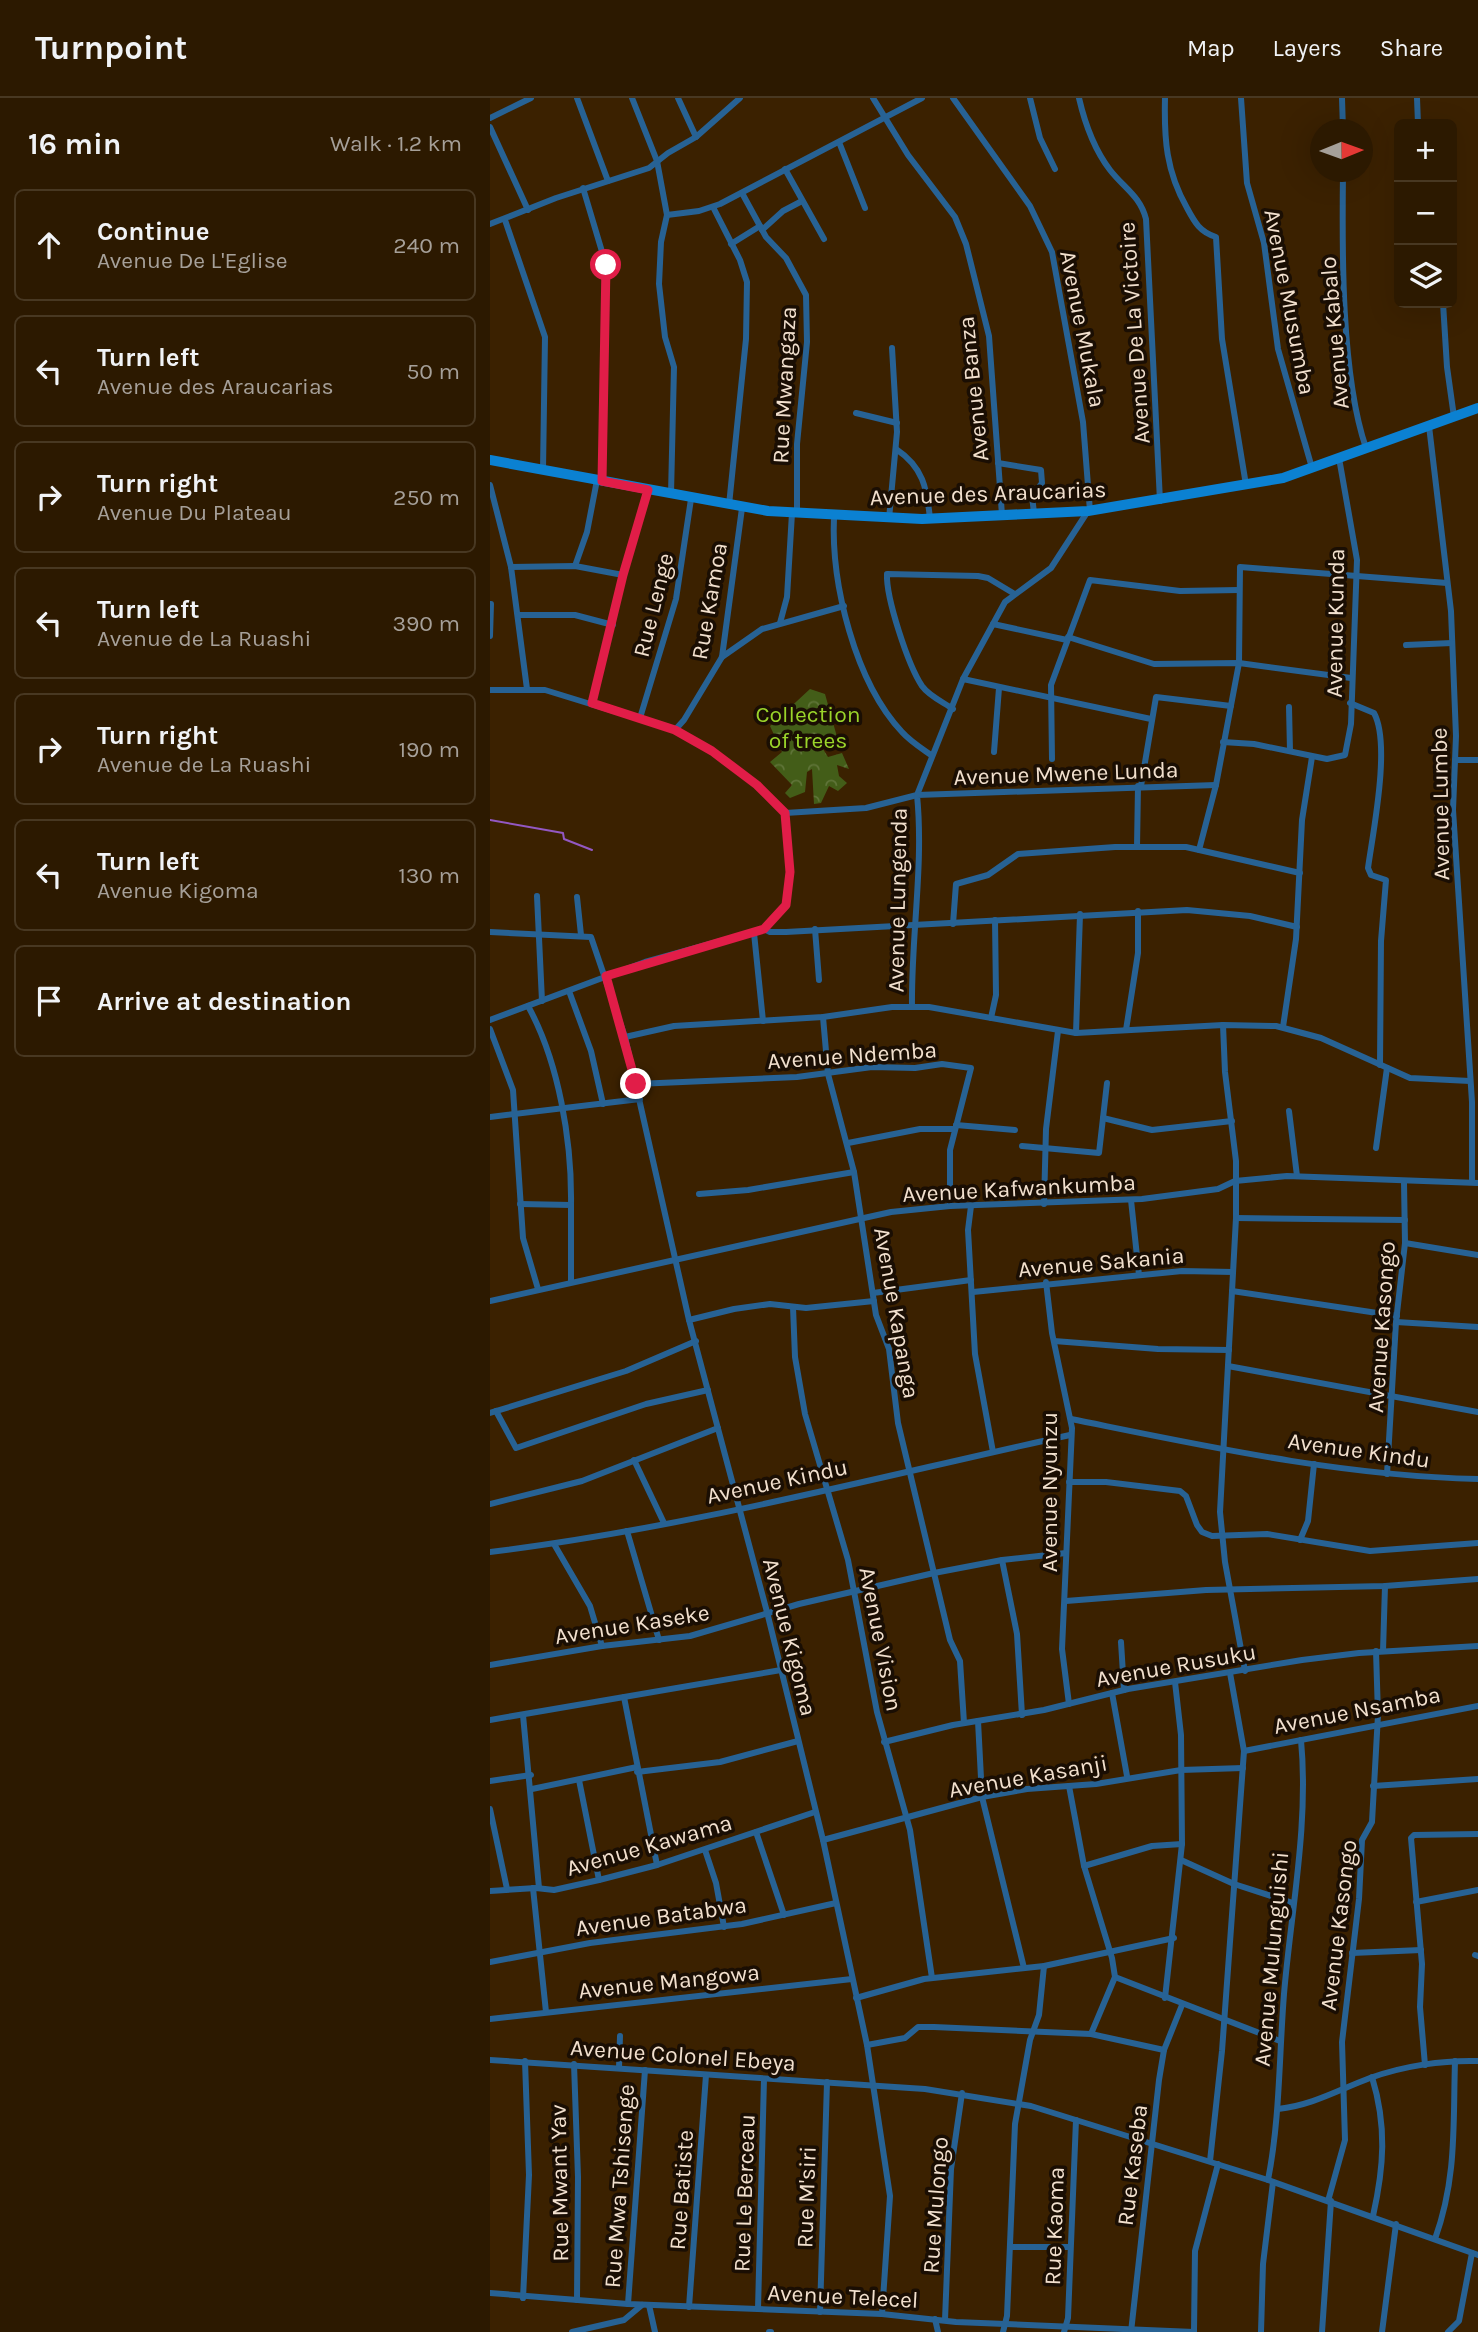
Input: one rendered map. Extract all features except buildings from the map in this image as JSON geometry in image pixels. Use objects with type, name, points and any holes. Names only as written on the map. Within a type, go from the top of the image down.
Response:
[{"type":"street","points":[[490,118],[531,98]]},
{"type":"street","points":[[577,98],[608,181]]},
{"type":"street","points":[[632,98],[657,161],[667,215],[661,242],[659,284],[665,337],[674,367],[671,495]]},
{"type":"street","points":[[678,98],[696,137]]},
{"type":"street","points":[[490,225],[583,188],[644,170],[696,137],[740,98]]},
{"type":"street","name":"Avenue Banza","points":[[873,98],[908,155],[955,216],[963,235],[987,323],[1002,515]]},
{"type":"street","points":[[667,215],[713,207],[922,98]]},
{"type":"street","name":"Avenue Mukala","points":[[954,98],[1030,206],[1052,252],[1083,422],[1089,511]]},
{"type":"street","points":[[1030,98],[1040,138],[1055,169]]},
{"type":"street","name":"Avenue De La Victoire","points":[[1079,98],[1086,124],[1099,153],[1111,171],[1138,198],[1146,219],[1160,501]]},
{"type":"street","points":[[1165,98],[1164,138],[1171,176],[1201,231],[1216,237],[1221,330],[1246,485]]},
{"type":"street","name":"Avenue Musumba","points":[[1241,98],[1247,183],[1265,243],[1278,349],[1312,468]]},
{"type":"street","points":[[1342,98],[1343,119]]},
{"type":"street","points":[[1417,98],[1418,119]]},
{"type":"street","points":[[490,127],[528,210]]},
{"type":"street","points":[[839,142],[865,208]]},
{"type":"street","points":[[785,169],[824,239]]},
{"type":"street","name":"Avenue Kabalo","points":[[1343,182],[1347,321],[1352,375],[1366,448]]},
{"type":"street","points":[[575,566],[587,533],[600,480],[606,265],[583,188]]},
{"type":"street","name":"Rue Mwangaza","points":[[742,193],[761,228],[786,258],[806,295],[807,329],[794,513],[787,597],[780,623]]},
{"type":"street","points":[[732,244],[802,201]]},
{"type":"street","points":[[713,207],[745,272],[747,291],[746,339],[729,506]]},
{"type":"street","points":[[505,219],[545,337],[543,470]]},
{"type":"street","points":[[1443,308],[1447,367],[1454,416]]},
{"type":"street","points":[[889,519],[897,423],[892,389],[892,348]]},
{"type":"street","name":"Avenue des Araucarias","points":[[490,460],[729,506],[834,517],[930,519],[1089,511],[1246,485],[1312,468],[1478,408]]},
{"type":"street","points":[[856,413],[897,423]]},
{"type":"street","name":"Avenue Lumbe","points":[[1429,426],[1452,643],[1455,760],[1453,810],[1468,1019],[1475,1182]]},
{"type":"street","points":[[896,449],[916,465],[925,482],[930,519]]},
{"type":"street","name":"Avenue Kunda","points":[[1312,757],[1338,759],[1345,755],[1351,724],[1356,548],[1339,458]]},
{"type":"street","points":[[998,463],[1041,470],[1042,483],[1032,496],[1034,513]]},
{"type":"street","points":[[490,485],[511,567],[527,689]]},
{"type":"street","points":[[592,703],[623,575],[648,490]]},
{"type":"street","name":"Rue Lenge","points":[[640,718],[676,599],[691,499]]},
{"type":"street","name":"Rue Kamoa","points":[[675,730],[684,720],[722,657],[742,508]]},
{"type":"street","points":[[917,795],[963,679],[993,624],[1013,593],[1051,568],[1089,511]]},
{"type":"street","points":[[834,517],[835,575],[862,664],[880,701],[902,733],[931,755]]},
{"type":"street","points":[[1199,850],[1216,785],[1239,663],[1239,570],[1244,565],[1447,583]]},
{"type":"street","points":[[511,567],[575,566],[623,575]]},
{"type":"street","points":[[953,709],[927,691],[912,666],[899,630],[887,574],[978,576],[988,578],[1013,593]]},
{"type":"street","points":[[1052,759],[1049,698],[1091,579],[1180,591],[1239,590]]},
{"type":"street","points":[[490,636],[491,604]]},
{"type":"street","points":[[722,657],[757,633],[780,623],[844,606]]},
{"type":"street","points":[[518,615],[575,615],[612,625]]},
{"type":"street","points":[[993,624],[1068,638],[1154,664],[1239,663],[1351,678]]},
{"type":"street","points":[[1406,645],[1452,643]]},
{"type":"street","points":[[963,679],[1151,719]]},
{"type":"street","points":[[490,690],[538,688],[675,730],[721,758],[757,785],[785,813],[790,872],[788,900],[780,914],[764,929],[606,976],[490,1020]]},
{"type":"street","points":[[994,752],[999,688]]},
{"type":"street","points":[[1137,847],[1139,786],[1157,696],[1231,706]]},
{"type":"street","points":[[1350,703],[1374,713],[1380,755],[1380,792],[1368,868],[1371,875],[1386,880],[1381,941],[1384,1067],[1376,1148]]},
{"type":"street","points":[[1289,707],[1290,751]]},
{"type":"street","points":[[1223,742],[1254,744],[1312,757],[1306,785],[1297,927],[1283,1027]]},
{"type":"street","points":[[1455,760],[1478,760]]},
{"type":"street","name":"Avenue Mwene Lunda","points":[[785,813],[866,808],[917,795],[1216,785]]},
{"type":"street","name":"Avenue Lungenda","points":[[912,1007],[913,926],[918,875],[917,795]]},
{"type":"street","points":[[953,924],[957,884],[988,875],[1015,855],[1175,846],[1300,873]]},
{"type":"street","points":[[537,896],[542,1001]]},
{"type":"street","points":[[490,932],[581,935],[577,897]]},
{"type":"street","points":[[764,929],[774,933],[1138,911],[1211,912],[1250,916],[1297,927]]},
{"type":"street","points":[[1126,1030],[1138,953],[1138,911]]},
{"type":"street","points":[[1076,1033],[1080,914]]},
{"type":"street","points":[[990,1018],[996,995],[995,920]]},
{"type":"street","points":[[815,929],[819,980]]},
{"type":"street","points":[[754,933],[763,1021]]},
{"type":"street","name":"Avenue Kigoma","points":[[581,935],[592,939],[625,1037],[689,1320],[768,1612],[867,2045],[890,2196],[882,2314]]},
{"type":"street","points":[[569,991],[590,1051],[603,1104]]},
{"type":"street","points":[[528,1006],[550,1053],[569,1146],[572,1281]]},
{"type":"street","points":[[625,1037],[674,1026],[822,1017],[912,1007],[951,1009],[1076,1033],[1223,1025],[1283,1027],[1321,1038],[1384,1067],[1423,1080],[1470,1081]]},
{"type":"street","name":"Avenue Kapanga","points":[[822,1017],[828,1074],[848,1143],[863,1218],[874,1301],[889,1349],[896,1415],[950,1640],[960,1661],[964,1723]]},
{"type":"street","points":[[1468,1019],[1478,1019]]},
{"type":"street","points":[[1223,1025],[1236,1218],[1221,1534],[1245,1671]]},
{"type":"street","points":[[490,1030],[510,1077],[523,1238],[538,1289]]},
{"type":"street","points":[[1044,1204],[1044,1147],[1058,1031]]},
{"type":"street","name":"Avenue Ndemba","points":[[636,1084],[828,1074],[881,1066],[915,1068],[942,1065],[971,1068],[972,1074],[950,1150],[950,1206]]},
{"type":"street","points":[[1022,1146],[1099,1153],[1107,1083]]},
{"type":"street","points":[[490,1116],[639,1099]]},
{"type":"street","points":[[1289,1111],[1297,1176]]},
{"type":"street","points":[[1103,1118],[1152,1130],[1231,1121]]},
{"type":"street","points":[[848,1143],[920,1129],[956,1127],[1015,1130]]},
{"type":"street","points":[[699,1194],[748,1190],[854,1172]]},
{"type":"street","name":"Avenue Kafwankumba","points":[[490,1301],[863,1218],[950,1206],[1131,1200],[1218,1189],[1235,1181],[1297,1176],[1375,1177],[1404,1182],[1475,1182]]},
{"type":"street","name":"Avenue Kasongo","points":[[1387,1474],[1396,1319],[1405,1243],[1404,1182]]},
{"type":"street","points":[[1131,1200],[1139,1275]]},
{"type":"street","points":[[520,1204],[571,1205]]},
{"type":"street","points":[[971,1206],[968,1230],[975,1353],[993,1452]]},
{"type":"street","points":[[1236,1218],[1405,1220]]},
{"type":"street","points":[[1405,1243],[1478,1255]]},
{"type":"street","name":"Avenue Sakania","points":[[973,1292],[1046,1282],[1233,1272]]},
{"type":"street","points":[[873,1293],[971,1280]]},
{"type":"street","name":"Avenue Nyunzu","points":[[1046,1282],[1054,1341],[1071,1419],[1062,1660],[1069,1704]]},
{"type":"street","points":[[1232,1291],[1396,1319],[1478,1327]]},
{"type":"street","points":[[689,1320],[756,1305],[793,1307],[874,1301]]},
{"type":"street","name":"Avenue Vision","points":[[793,1307],[795,1357],[805,1414],[855,1592],[884,1742],[907,1817],[932,1978]]},
{"type":"street","points":[[696,1341],[626,1371],[493,1412],[514,1447],[518,1448],[646,1404],[708,1390]]},
{"type":"street","points":[[1054,1341],[1157,1349],[1229,1350]]},
{"type":"street","points":[[1228,1366],[1478,1412]]},
{"type":"street","name":"Avenue Kindu","points":[[1071,1419],[1314,1464],[1387,1474],[1478,1479]]},
{"type":"street","points":[[490,1504],[582,1481],[718,1427]]},
{"type":"street","name":"Avenue Kindu","points":[[490,1552],[554,1544],[739,1509],[1070,1435]]},
{"type":"street","points":[[634,1460],[664,1523]]},
{"type":"street","points":[[1300,1540],[1308,1521],[1314,1464]]},
{"type":"street","points":[[1069,1482],[1107,1482],[1180,1491],[1186,1496],[1191,1514],[1202,1532],[1212,1536],[1267,1534],[1370,1551],[1478,1543]]},
{"type":"street","points":[[628,1531],[659,1640]]},
{"type":"street","points":[[554,1544],[590,1606],[602,1646]]},
{"type":"street","name":"Avenue Kaseke","points":[[490,1665],[602,1646],[699,1634],[768,1612],[934,1573],[1002,1560],[1066,1553]]},
{"type":"street","points":[[1002,1560],[1017,1634],[1022,1714]]},
{"type":"street","points":[[1066,1601],[1230,1590],[1385,1586],[1478,1579]]},
{"type":"street","name":"Avenue Kasongo","points":[[1322,2332],[1330,2201],[1345,2140],[1343,2034],[1362,1840],[1371,1825],[1385,1586]]},
{"type":"street","points":[[1121,1642],[1125,1690]]},
{"type":"street","name":"Avenue Rusuku","points":[[884,1742],[1125,1690],[1230,1673],[1380,1651],[1478,1646]]},
{"type":"street","points":[[490,1720],[781,1670]]},
{"type":"street","points":[[1210,2161],[1244,1751],[1230,1673]]},
{"type":"street","points":[[1166,1998],[1182,1844],[1181,1728],[1175,1682]]},
{"type":"street","points":[[1112,1693],[1127,1776]]},
{"type":"street","points":[[624,1697],[657,1865]]},
{"type":"street","name":"Avenue Nsamba","points":[[1244,1751],[1378,1723],[1478,1706]]},
{"type":"street","points":[[523,1715],[532,1789],[538,1954],[546,2012]]},
{"type":"street","points":[[978,1721],[982,1797],[1024,1968]]},
{"type":"street","name":"Avenue Mulunguishi","points":[[1261,2332],[1263,2264],[1278,2109],[1280,2041],[1301,1815],[1301,1740]]},
{"type":"street","points":[[532,1789],[637,1770],[702,1766],[798,1741]]},
{"type":"street","name":"Avenue Kasanji","points":[[822,1840],[982,1797],[1181,1770],[1243,1768]]},
{"type":"street","points":[[490,1781],[531,1774]]},
{"type":"street","points":[[1373,1786],[1478,1779]]},
{"type":"street","points":[[579,1780],[599,1880]]},
{"type":"street","points":[[1069,1786],[1084,1866],[1111,1952],[1115,1977],[1091,2034]]},
{"type":"street","points":[[490,1809],[507,1889]]},
{"type":"street","name":"Avenue Kawama","points":[[490,1891],[536,1888],[554,1890],[599,1880],[705,1850],[815,1812]]},
{"type":"street","points":[[756,1832],[784,1915]]},
{"type":"street","points":[[1425,2065],[1412,1836],[1478,1834]]},
{"type":"street","points":[[1084,1866],[1152,1846],[1182,1844]]},
{"type":"street","points":[[705,1850],[724,1927]]},
{"type":"street","points":[[1181,1860],[1234,1884],[1293,1903]]},
{"type":"street","points":[[1416,1902],[1478,1890]]},
{"type":"street","name":"Avenue Batabwa","points":[[490,1962],[590,1943],[724,1927],[836,1903]]},
{"type":"street","points":[[856,1998],[932,1978],[1044,1966],[1174,1938]]},
{"type":"street","points":[[1352,1953],[1420,1950]]},
{"type":"street","points":[[1003,2332],[1006,2323],[1014,2133],[1030,2040],[1035,2032],[1044,1966]]},
{"type":"street","points":[[1115,1977],[1280,2041]]},
{"type":"street","name":"Avenue Mangowa","points":[[490,2020],[852,1979]]},
{"type":"street","name":"Rue Kaseba","points":[[1131,2331],[1164,2050],[1182,2005]]},
{"type":"street","points":[[867,2045],[905,2038],[920,2027],[1091,2034],[1164,2050]]},
{"type":"street","points":[[619,2068],[620,2036]]},
{"type":"street","name":"Avenue Colonel Ebeya","points":[[490,2060],[962,2093],[1020,2104],[1271,2181],[1475,2254]]},
{"type":"street","points":[[523,2298],[529,2175],[525,2061]]},
{"type":"street","points":[[1435,2239],[1446,2206],[1454,2165],[1455,2061]]},
{"type":"street","points":[[1278,2109],[1315,2103],[1371,2077],[1425,2065],[1478,2061]]},
{"type":"street","name":"Rue Mwant Yav","points":[[573,2064],[578,2177],[577,2300]]},
{"type":"street","name":"Rue Mwa Tshisenge","points":[[628,2304],[645,2070]]},
{"type":"street","name":"Rue Batiste","points":[[689,2307],[706,2075]]},
{"type":"street","points":[[1371,2077],[1382,2115],[1385,2147],[1373,2216]]},
{"type":"street","name":"Rue Le Berceau","points":[[758,2309],[764,2079]]},
{"type":"street","name":"Rue M'siri","points":[[820,2312],[827,2082]]},
{"type":"street","name":"Rue Mulongo","points":[[945,2320],[951,2169],[962,2093]]},
{"type":"street","name":"Rue Kaoma","points":[[1065,2329],[1076,2120]]},
{"type":"street","points":[[1194,2332],[1195,2251],[1218,2164]]},
{"type":"street","points":[[1382,2332],[1396,2224]]},
{"type":"street","points":[[1010,2247],[1070,2247]]},
{"type":"street","points":[[1448,2332],[1459,2321],[1475,2254]]},
{"type":"street","name":"Avenue Telecel","points":[[490,2293],[523,2298],[646,2305],[882,2314],[1065,2329],[1194,2332]]},
{"type":"street","points":[[572,2332],[624,2320],[646,2305],[655,2332]]},
{"type":"street","points":[[935,2319],[938,2332]]},
{"type":"green space","name":"Collection of trees","points":[[810,689],[825,694],[837,737],[823,749],[828,757],[842,753],[849,769],[837,765],[839,776],[847,783],[838,791],[829,786],[821,803],[814,804],[812,769],[807,772],[805,792],[790,798],[785,793],[792,785],[770,762],[782,752],[770,726]]},
{"type":"waterway","points":[[490,820],[563,833],[564,839],[592,850]]},
{"type":"route","points":[[606,265],[607,379],[602,481],[648,490],[623,575],[592,703],[675,730],[712,751],[757,785],[785,813],[790,872],[786,905],[777,918],[764,929],[645,962],[606,976],[636,1084]]}]
